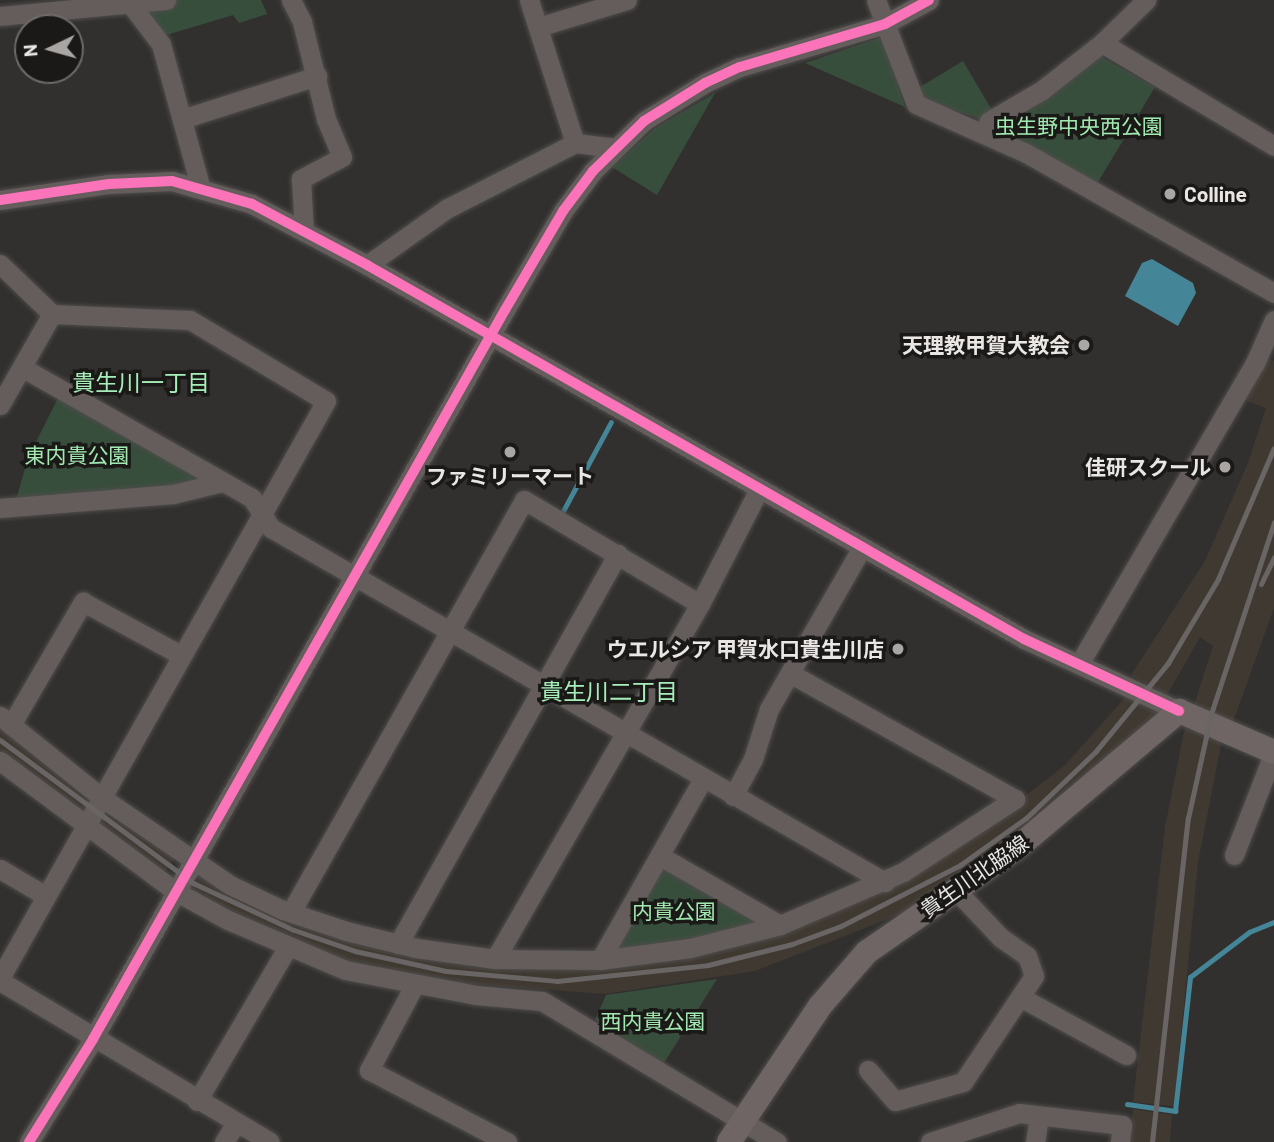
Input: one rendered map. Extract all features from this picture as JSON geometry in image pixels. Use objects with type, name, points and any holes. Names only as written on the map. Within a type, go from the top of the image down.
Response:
[{"type":"main road","points":[[1179,711],[1274,752]]},
{"type":"main road","name":"貴生川北脇線","points":[[736,1132],[847,972],[898,928],[1018,848],[1179,711]]},
{"type":"street","points":[[0,16],[62,7],[132,6],[166,0]]},
{"type":"street","points":[[291,0],[317,76],[326,119],[342,158],[301,179],[304,232]]},
{"type":"street","points":[[529,0],[575,143]]},
{"type":"street","points":[[538,27],[627,0]]},
{"type":"street","points":[[876,0],[916,104],[983,133],[1274,293]]},
{"type":"street","points":[[29,1142],[93,1039],[354,575],[423,461],[490,335],[563,211],[614,148],[664,107],[721,75],[886,24],[929,0]]},
{"type":"street","points":[[983,133],[989,121],[1042,90],[1102,43],[1146,0]]},
{"type":"street","points":[[132,6],[161,44],[200,186]]},
{"type":"street","points":[[1102,43],[1274,146]]},
{"type":"street","points":[[182,119],[317,76]]},
{"type":"street","points":[[367,265],[446,209],[575,143],[614,148]]},
{"type":"street","points":[[0,200],[132,182],[200,186],[252,204],[367,265],[1024,639],[1179,711]]},
{"type":"street","points":[[0,264],[52,314],[190,320],[326,401],[0,980],[93,1039],[270,1142]]},
{"type":"street","points":[[0,405],[52,314]]},
{"type":"street","points":[[1079,664],[1255,363],[1274,320]]},
{"type":"street","points":[[23,368],[253,498],[271,528],[885,882]]},
{"type":"street","points":[[0,508],[173,494],[223,482]]},
{"type":"street","points":[[495,959],[701,604],[759,489]]},
{"type":"street","points":[[291,912],[524,500],[701,604]]},
{"type":"street","points":[[733,796],[790,673],[862,547]]},
{"type":"street","points":[[398,944],[618,555]]},
{"type":"street","points":[[181,655],[83,602],[6,720],[101,797],[191,863],[291,912],[398,944],[495,959],[600,960],[690,948],[780,925],[885,882],[1015,799],[790,673]]},
{"type":"street","points":[[1234,855],[1274,752]]},
{"type":"street","points":[[0,761],[175,891],[287,948],[345,970],[415,984],[542,1001],[736,1132],[777,1142]]},
{"type":"street","points":[[600,960],[703,779]]},
{"type":"street","points":[[660,856],[780,925]]},
{"type":"street","points":[[0,869],[46,895]]},
{"type":"street","points":[[868,1070],[895,1101],[962,1082],[1034,976],[1027,956],[1001,938],[956,890]]},
{"type":"street","points":[[197,1101],[287,948]]},
{"type":"street","points":[[415,984],[369,1070],[507,1142]]},
{"type":"street","points":[[1020,997],[1126,1055]]},
{"type":"street","points":[[943,1140],[1019,1113],[1122,1125],[1120,1142]]},
{"type":"street","points":[[1035,1142],[1039,1116]]},
{"type":"street","points":[[224,1142],[236,1123]]},
{"type":"shaded area","points":[[1266,359],[1274,361],[1274,608],[1233,722],[1194,705],[1213,646],[1200,637],[1167,695],[1131,675],[1205,561],[1248,463],[1266,408],[1241,399]]},
{"type":"shaded area","points":[[1130,692],[1161,710],[1044,820],[901,914],[755,971],[605,994],[458,983],[348,961],[190,893],[200,876],[489,966],[779,930],[1012,806],[1065,765]]},
{"type":"shaded area","points":[[1186,722],[1222,740],[1198,862],[1174,1106],[1133,1102],[1165,827]]},
{"type":"shaded area","points":[[0,728],[174,859],[160,878],[0,757]]},
{"type":"shaded area","points":[[1133,1109],[1172,1115],[1170,1142],[1130,1142]]},
{"type":"green space","points":[[177,0],[261,0],[267,14],[239,23],[233,15],[163,36],[144,12]]},
{"type":"green space","points":[[879,38],[882,38],[905,107],[805,63]]},
{"type":"green space","name":"虫生野中央西公園","points":[[1100,56],[1155,87],[1095,187],[993,133],[993,125]]},
{"type":"green space","points":[[963,61],[993,112],[980,119],[922,99],[915,90]]},
{"type":"green space","points":[[715,93],[657,195],[612,167],[655,128]]},
{"type":"green space","name":"東内貴公園","points":[[58,398],[193,474],[194,482],[170,489],[16,500],[28,458]]},
{"type":"green space","name":"内貴公園","points":[[668,868],[755,919],[754,923],[707,939],[613,951],[660,870]]},
{"type":"green space","name":"西内貴公園","points":[[717,979],[662,1066],[595,1020],[606,995]]},
{"type":"water","points":[[1152,259],[1193,283],[1196,293],[1178,326],[1125,296],[1142,263]]},
{"type":"waterway","points":[[563,511],[611,422]]},
{"type":"waterway","points":[[1127,1104],[1175,1111],[1190,977],[1249,932],[1274,922]]},
{"type":"railway","points":[[0,740],[193,883],[294,930],[355,951],[446,971],[557,981],[708,965],[792,944],[841,926],[960,865],[1026,818],[1096,751],[1168,663],[1218,579],[1274,448]]},
{"type":"railway","points":[[1152,1142],[1188,818],[1211,714],[1274,522]]},
{"type":"railway","points":[[1261,584],[1274,557]]},
{"type":"cycle path","points":[[29,1142],[93,1039],[505,310],[563,211],[593,171],[644,121],[705,83],[740,67],[885,24],[929,0]]},
{"type":"cycle path","points":[[0,200],[109,184],[172,181],[252,204],[367,265],[1024,639],[1179,711]]},
{"type":"place","name":"Colline","points":[[1170,194]]},
{"type":"place","name":"天理教甲賀大教会","points":[[1084,345]]},
{"type":"place","name":"ファミリーマート","points":[[510,452]]},
{"type":"place","name":"佳研スクール","points":[[1225,467]]},
{"type":"place","name":"ウエルシア 甲賀水口貴生川店","points":[[898,649]]},
{"type":"district","name":"貴生川一丁目","points":[[141,382]]},
{"type":"district","name":"貴生川二丁目","points":[[609,691]]}]
